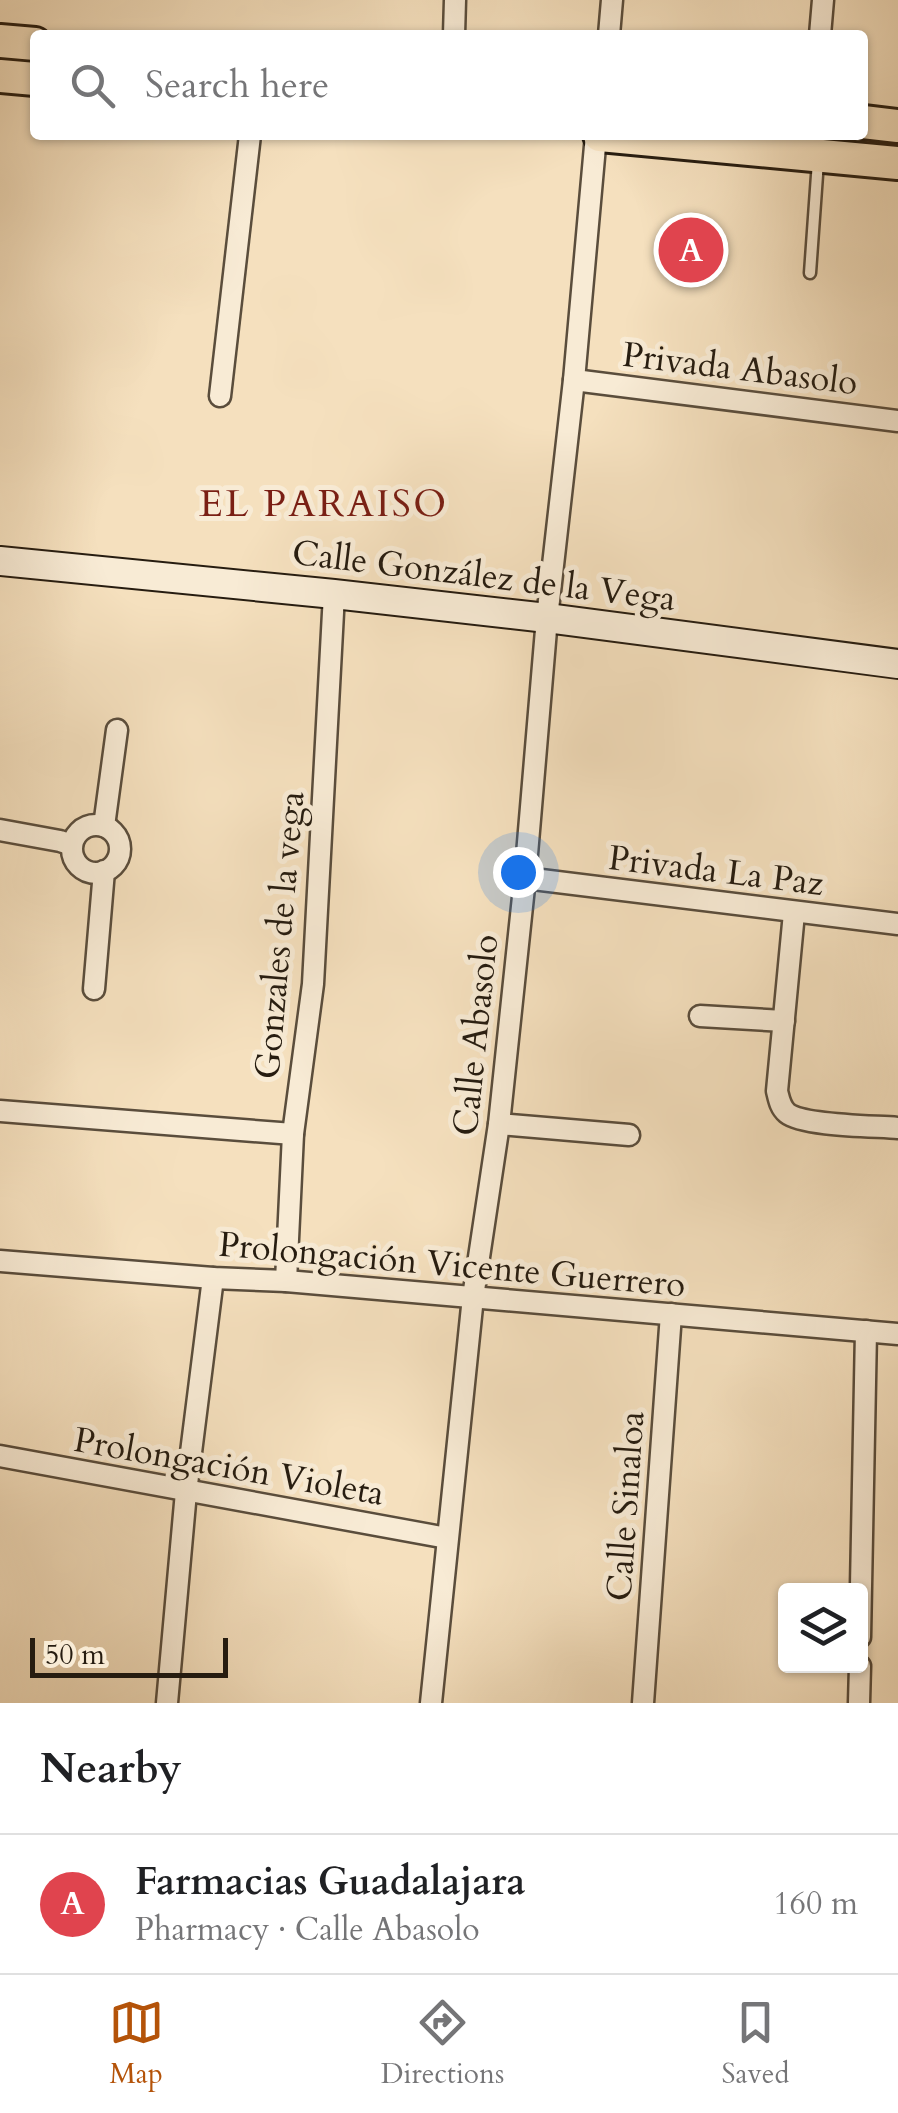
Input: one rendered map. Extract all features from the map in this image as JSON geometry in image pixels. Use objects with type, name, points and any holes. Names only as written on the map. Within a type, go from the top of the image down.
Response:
[{"type":"main road","points":[[0,41],[30,44]]},
{"type":"main road","points":[[0,76],[30,79]]},
{"type":"main road","points":[[868,123],[898,126]]},
{"type":"main road","points":[[680,140],[812,148],[898,163]]},
{"type":"street","points":[[454,30],[455,0]]},
{"type":"street","points":[[609,30],[612,0]]},
{"type":"street","points":[[820,30],[823,0]]},
{"type":"street","points":[[220,396],[249,140]]},
{"type":"street","name":"Calle Abasolo","points":[[431,1703],[473,1297],[498,1124],[525,878],[547,618],[598,140]]},
{"type":"street","name":"Privada Abasolo","points":[[574,380],[898,421]]},
{"type":"street","name":"Calle González de la Vega","points":[[0,561],[547,618],[898,664]]},
{"type":"street","name":"Gonzales de la vega","points":[[286,1281],[293,1134],[313,984],[334,594]]},
{"type":"street","points":[[104,826],[117,730]]},
{"type":"street","points":[[104,826],[114,833],[120,845],[115,864],[104,871],[81,868],[73,858],[76,834],[86,827],[104,826]]},
{"type":"street","points":[[0,830],[72,846]]},
{"type":"street","points":[[94,989],[104,871]]},
{"type":"street","name":"Privada La Paz","points":[[525,878],[898,924]]},
{"type":"street","points":[[794,913],[777,1091],[780,1104],[788,1114],[802,1120],[898,1128]]},
{"type":"street","points":[[700,1016],[784,1021]]},
{"type":"street","points":[[0,1111],[293,1134]]},
{"type":"street","points":[[498,1124],[629,1135]]},
{"type":"street","name":"Prolongación Vicente Guerrero","points":[[0,1260],[898,1334]]},
{"type":"street","points":[[167,1703],[186,1492],[213,1278]]},
{"type":"street","name":"Calle Sinaloa","points":[[643,1703],[671,1314]]},
{"type":"street","points":[[861,1583],[866,1331]]},
{"type":"street","name":"Prolongación Violeta","points":[[0,1456],[448,1538]]},
{"type":"street","points":[[859,1703],[860,1673]]},
{"type":"lane","points":[[810,272],[812,148]]},
{"type":"place","name":"Farmacias Guadalajara","points":[[691,250]]},
{"type":"district","name":"EL PARAISO","points":[[324,503]]}]
